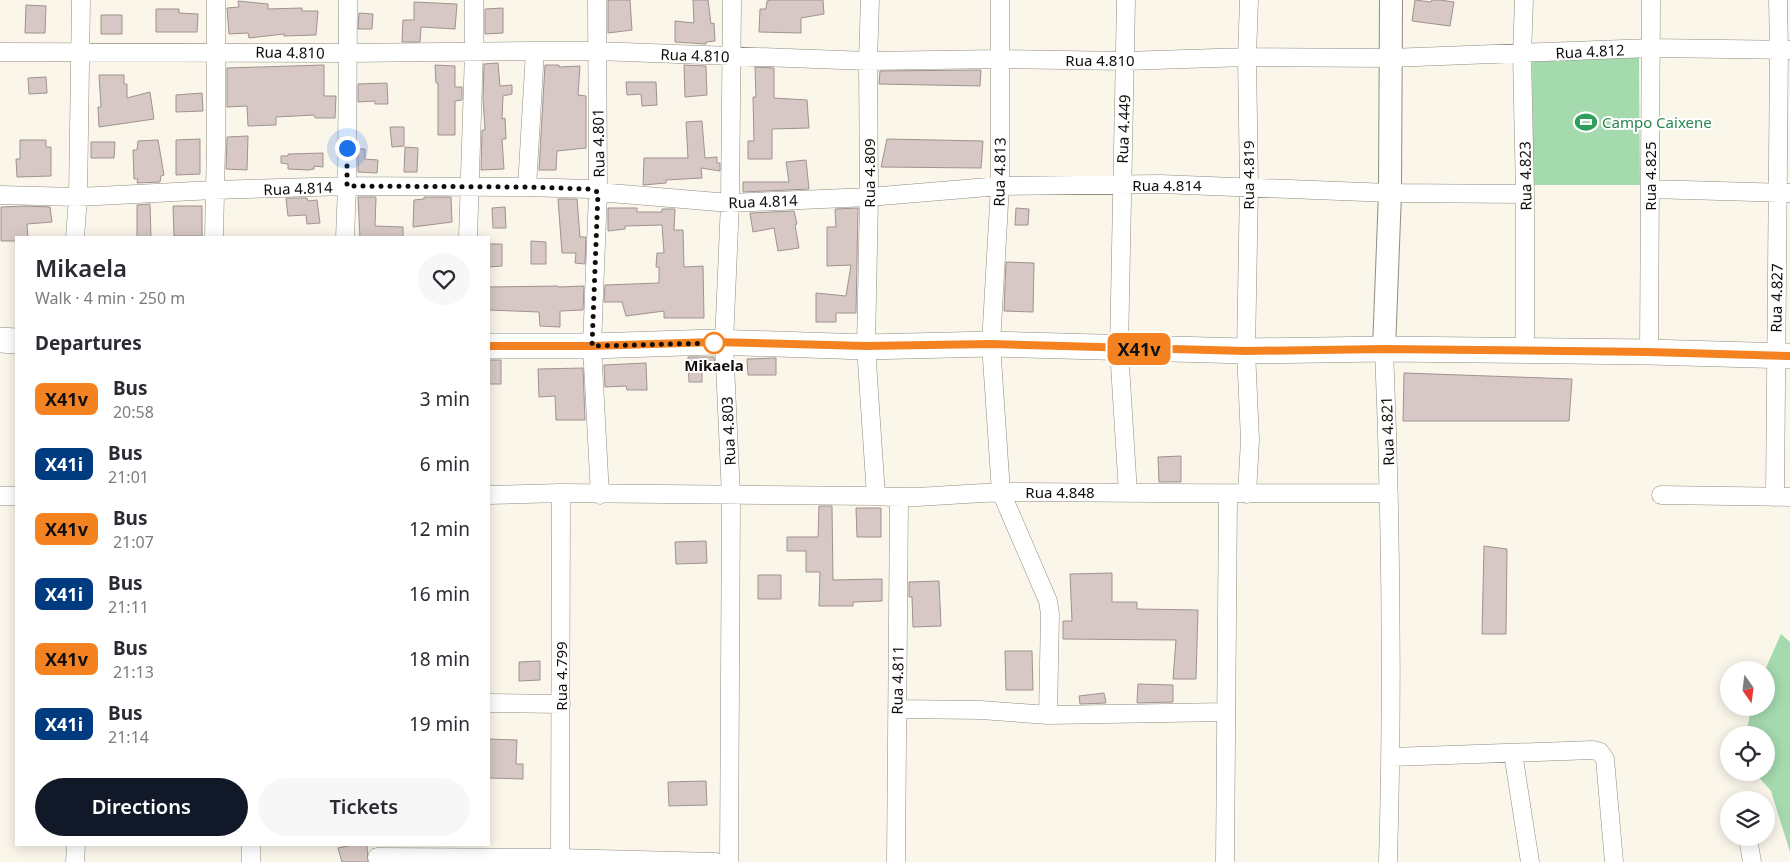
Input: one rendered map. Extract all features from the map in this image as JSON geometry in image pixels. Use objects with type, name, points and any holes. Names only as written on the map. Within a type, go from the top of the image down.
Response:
[{"type":"main road","points":[[0,340],[15,341]]},
{"type":"main road","points":[[490,346],[724,343],[866,346],[991,344],[1246,351],[1384,349],[1649,352],[1783,356]]},
{"type":"street","points":[[75,236],[78,197],[81,0]]},
{"type":"street","points":[[214,236],[216,0]]},
{"type":"street","points":[[345,236],[348,0]]},
{"type":"street","points":[[468,236],[471,186],[474,0]]},
{"type":"street","name":"Rua 4.801","points":[[597,0],[598,192],[592,346],[600,495]]},
{"type":"street","name":"Rua 4.803","points":[[729,862],[731,496],[724,343],[730,203],[733,56],[732,0]]},
{"type":"street","name":"Rua 4.809","points":[[870,0],[866,346],[876,496]]},
{"type":"street","name":"Rua 4.813","points":[[1000,0],[1000,186],[991,344],[1001,492],[1048,601],[1050,622],[1048,715]]},
{"type":"street","name":"Rua 4.449","points":[[1126,0],[1119,348],[1128,493]]},
{"type":"street","name":"Rua 4.819","points":[[1246,351],[1249,186],[1247,58],[1249,0]]},
{"type":"street","name":"Rua 4.821","points":[[1388,862],[1391,757],[1390,493],[1384,349],[1390,193],[1391,0]]},
{"type":"street","name":"Rua 4.823","points":[[1524,0],[1522,54],[1526,194],[1525,351]]},
{"type":"street","name":"Rua 4.825","points":[[1649,352],[1651,0]]},
{"type":"street","name":"Rua 4.827","points":[[1778,0],[1784,50],[1782,497]]},
{"type":"street","name":"Rua 4.812","points":[[1390,58],[1651,48],[1784,50]]},
{"type":"street","points":[[527,187],[535,51]]},
{"type":"street","name":"Rua 4.810","points":[[0,52],[347,53],[597,51],[868,61],[1390,58]]},
{"type":"street","name":"Rua 4.814","points":[[0,195],[78,197],[347,186],[471,186],[589,189],[598,192],[730,203],[869,197],[1000,186],[1160,184],[1390,193],[1526,194]]},
{"type":"street","points":[[1650,189],[1784,193]]},
{"type":"street","points":[[1246,351],[1250,440],[1247,494]]},
{"type":"street","name":"Rua 4.848","points":[[490,495],[561,493],[600,495],[876,496],[899,498],[1001,492],[1390,493]]},
{"type":"street","name":"Rua 4.799","points":[[560,858],[561,493]]},
{"type":"street","points":[[1225,862],[1228,494]]},
{"type":"street","points":[[1660,495],[1782,497]]},
{"type":"street","points":[[0,496],[15,496]]},
{"type":"street","name":"Rua 4.811","points":[[896,862],[899,498]]},
{"type":"street","points":[[490,703],[561,704]]},
{"type":"street","points":[[897,709],[981,710],[1048,715],[1226,712]]},
{"type":"street","points":[[1391,757],[1593,750],[1603,755],[1614,862]]},
{"type":"street","points":[[1513,753],[1530,862]]},
{"type":"street","points":[[75,862],[76,846]]},
{"type":"street","points":[[251,846],[251,862]]},
{"type":"street","points":[[1749,846],[1752,862]]},
{"type":"street","points":[[377,857],[493,860],[560,858],[716,862]]},
{"type":"green space","name":"Campo Caixene","points":[[1639,58],[1640,185],[1533,185],[1532,59]]},
{"type":"green space","points":[[1781,634],[1790,642],[1790,852],[1775,804],[1775,791],[1771,791],[1762,781],[1775,781],[1775,726],[1748,726],[1750,716],[1775,716],[1775,661],[1769,661]]},
{"type":"building","points":[[608,0],[630,0],[632,30],[608,33]]},
{"type":"building","points":[[693,0],[708,0],[711,24],[714,23],[715,41],[706,42],[706,44],[675,42],[675,21],[694,23]]},
{"type":"building","points":[[823,0],[824,14],[801,18],[801,33],[759,32],[760,9],[766,9],[767,1]]},
{"type":"building","points":[[1415,0],[1454,2],[1450,26],[1412,21]]},
{"type":"building","points":[[238,1],[268,4],[268,9],[302,8],[302,11],[318,11],[316,35],[284,36],[284,34],[249,38],[248,33],[229,34],[227,8],[239,7]]},
{"type":"building","points":[[414,2],[457,4],[455,29],[421,27],[420,42],[402,42],[403,20],[414,20]]},
{"type":"building","points":[[26,5],[46,6],[45,33],[25,33]]},
{"type":"building","points":[[503,8],[503,33],[485,34],[485,9]]},
{"type":"building","points":[[156,9],[179,9],[179,13],[198,14],[197,32],[156,32]]},
{"type":"building","points":[[359,13],[373,14],[372,29],[358,29]]},
{"type":"building","points":[[101,15],[122,15],[122,34],[101,34]]},
{"type":"building","points":[[498,63],[500,86],[512,85],[512,94],[503,96],[502,119],[505,118],[506,139],[502,139],[504,169],[481,170],[482,130],[485,130],[483,98],[484,64]]},
{"type":"building","points":[[324,65],[324,96],[336,96],[335,118],[315,118],[314,115],[276,117],[276,125],[248,126],[247,106],[227,107],[227,68]]},
{"type":"building","points":[[435,65],[455,66],[455,87],[462,87],[462,100],[455,101],[455,135],[438,135],[438,83],[436,83]]},
{"type":"building","points":[[545,65],[559,65],[559,67],[580,66],[578,95],[586,96],[586,148],[557,151],[556,170],[539,170]]},
{"type":"building","points":[[684,65],[706,66],[707,95],[685,97]]},
{"type":"building","points":[[755,67],[774,68],[774,98],[807,100],[809,128],[772,129],[772,159],[748,159],[748,141],[754,141],[753,97],[756,97]]},
{"type":"building","points":[[981,70],[980,86],[879,84],[880,71]]},
{"type":"building","points":[[99,75],[124,75],[124,84],[127,84],[127,98],[150,92],[154,119],[99,127],[98,107],[101,107]]},
{"type":"building","points":[[46,77],[47,93],[29,94],[28,78]]},
{"type":"building","points":[[626,82],[656,82],[657,105],[642,106],[641,94],[627,95]]},
{"type":"building","points":[[387,83],[388,104],[375,104],[375,101],[358,102],[358,84]]},
{"type":"building","points":[[202,93],[203,111],[176,112],[176,95]]},
{"type":"building","points":[[702,121],[705,158],[717,157],[717,163],[720,163],[720,171],[701,168],[702,178],[666,180],[666,183],[643,185],[644,158],[688,158],[686,122]]},
{"type":"building","points":[[390,127],[404,127],[404,146],[392,147]]},
{"type":"building","points":[[248,136],[247,170],[226,169],[227,137]]},
{"type":"building","points":[[200,139],[200,174],[176,175],[176,140]]},
{"type":"building","points":[[887,139],[983,141],[981,168],[881,167]]},
{"type":"building","points":[[20,140],[46,140],[46,147],[51,147],[51,176],[17,177],[16,159],[20,159]]},
{"type":"building","points":[[158,140],[164,175],[161,176],[160,182],[137,183],[138,179],[134,179],[133,150],[137,150],[138,141]]},
{"type":"building","points":[[91,142],[115,142],[114,158],[91,158]]},
{"type":"building","points":[[405,147],[418,148],[417,172],[404,172]]},
{"type":"building","points":[[358,149],[365,149],[365,159],[378,160],[377,173],[358,172]]},
{"type":"building","points":[[323,153],[323,167],[314,166],[314,169],[308,170],[288,169],[288,164],[281,163],[281,156],[288,156],[288,154]]},
{"type":"building","points":[[806,160],[809,189],[743,192],[743,182],[789,182],[786,162]]},
{"type":"building","points":[[358,197],[376,197],[375,226],[403,227],[403,236],[360,236]]},
{"type":"building","points":[[424,197],[451,197],[452,222],[413,227],[414,200],[424,199]]},
{"type":"building","points":[[286,198],[307,198],[308,201],[317,200],[320,223],[307,224],[306,215],[288,216]]},
{"type":"building","points":[[558,199],[577,199],[580,237],[586,237],[585,264],[575,263],[576,253],[562,253]]},
{"type":"building","points":[[150,204],[151,236],[137,236],[137,205]]},
{"type":"building","points":[[173,206],[202,206],[202,236],[174,236]]},
{"type":"building","points":[[1,207],[50,207],[52,222],[27,224],[28,236],[15,236],[15,241],[1,241]]},
{"type":"building","points":[[505,207],[506,228],[493,228],[492,208]]},
{"type":"building","points":[[608,208],[637,208],[637,212],[662,212],[662,209],[675,209],[674,230],[683,230],[684,267],[703,266],[704,318],[664,318],[664,311],[626,316],[622,302],[604,302],[605,285],[659,283],[659,267],[656,267],[657,253],[664,253],[662,225],[625,226],[625,229],[608,231]]},
{"type":"building","points":[[858,208],[856,313],[836,313],[836,322],[816,322],[816,293],[846,296],[851,265],[827,266],[827,227],[836,227],[835,209]]},
{"type":"building","points":[[1016,208],[1029,209],[1028,225],[1015,225]]},
{"type":"building","points":[[794,211],[799,248],[778,251],[774,228],[753,232],[750,213]]},
{"type":"building","points":[[531,241],[546,242],[546,264],[531,264]]},
{"type":"building","points":[[490,244],[502,244],[502,266],[490,267]]},
{"type":"building","points":[[1006,262],[1034,263],[1033,312],[1004,311]]},
{"type":"building","points":[[584,286],[583,310],[560,311],[560,327],[540,326],[539,312],[490,310],[490,287]]},
{"type":"building","points":[[688,357],[714,357],[715,371],[702,372],[702,382],[689,382]]},
{"type":"building","points":[[776,358],[776,375],[748,375],[747,359]]},
{"type":"building","points":[[490,360],[501,360],[501,384],[490,384]]},
{"type":"building","points":[[646,363],[647,390],[627,390],[626,386],[605,387],[604,365]]},
{"type":"building","points":[[583,368],[585,420],[556,420],[555,396],[539,397],[538,369]]},
{"type":"building","points":[[1404,373],[1572,379],[1569,421],[1403,421]]},
{"type":"building","points":[[1181,456],[1181,482],[1159,482],[1158,457]]},
{"type":"building","points":[[819,506],[832,506],[833,580],[882,579],[882,601],[853,602],[853,606],[819,606],[820,572],[806,572],[806,551],[787,551],[787,537],[818,537]]},
{"type":"building","points":[[856,508],[881,508],[881,537],[857,537]]},
{"type":"building","points":[[706,541],[707,563],[676,564],[675,542]]},
{"type":"building","points":[[1484,546],[1507,549],[1506,634],[1482,634]]},
{"type":"building","points":[[1112,573],[1112,602],[1137,602],[1137,609],[1198,610],[1196,679],[1173,679],[1176,640],[1063,639],[1063,621],[1072,621],[1070,574]]},
{"type":"building","points":[[758,575],[781,575],[781,599],[758,599]]},
{"type":"building","points":[[939,581],[941,626],[913,627],[912,597],[909,597],[909,582]]},
{"type":"building","points":[[1005,651],[1032,651],[1033,690],[1006,690]]},
{"type":"building","points":[[540,661],[540,680],[519,681],[519,662]]},
{"type":"building","points":[[1138,684],[1173,685],[1173,702],[1137,703]]},
{"type":"building","points":[[1104,693],[1106,703],[1080,704],[1079,696]]},
{"type":"building","points":[[490,739],[517,740],[516,764],[523,764],[523,779],[490,778]]},
{"type":"building","points":[[706,781],[707,805],[669,806],[668,782]]},
{"type":"building","points":[[367,846],[368,862],[342,862],[338,848]]},
{"type":"bus line","name":"X41v","points":[[490,346],[592,346],[714,342],[866,346],[991,344],[1246,351],[1384,349],[1649,352],[1790,356]]},
{"type":"place","name":"Campo Caixene","points":[[1586,122]]},
{"type":"place","name":"Mikaela","points":[[714,343]]},
{"type":"route","points":[[347,148],[347,186],[527,187],[589,189],[598,192],[592,346],[714,343]]}]
